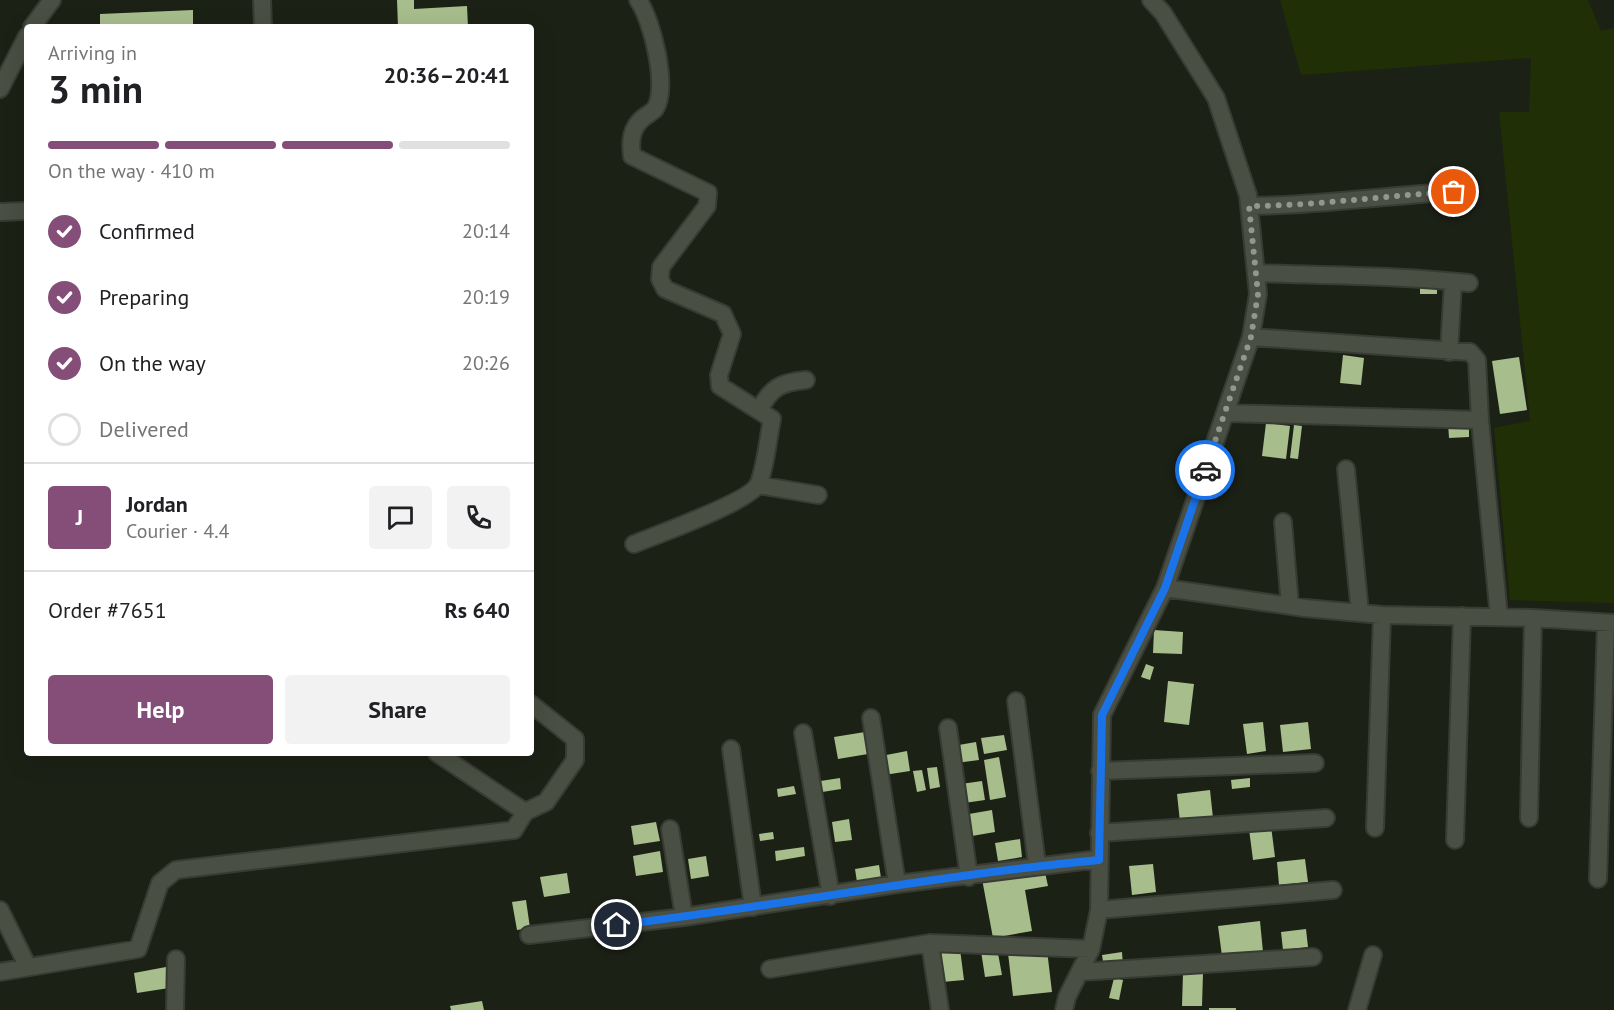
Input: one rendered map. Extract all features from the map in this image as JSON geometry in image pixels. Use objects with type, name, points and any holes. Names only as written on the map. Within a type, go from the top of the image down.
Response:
[{"type":"street","points":[[34,24],[52,0]]},
{"type":"street","points":[[262,0],[263,24]]},
{"type":"street","points":[[634,544],[703,516],[750,493],[758,485],[772,419],[720,386],[719,375],[732,334],[723,314],[665,289],[660,279],[661,267],[707,206],[708,193],[632,156],[630,140],[637,123],[655,108],[658,96],[657,54],[647,12],[638,0]]},
{"type":"street","points":[[1064,1010],[1091,949],[1099,910],[1102,715],[1165,588],[1251,337],[1258,294],[1248,195],[1216,98],[1163,13],[1151,0]]},
{"type":"street","points":[[0,89],[24,42]]},
{"type":"street","points":[[1249,206],[1305,206],[1380,196],[1454,192]]},
{"type":"street","points":[[0,212],[24,211]]},
{"type":"street","points":[[1256,273],[1358,278],[1399,276],[1461,283],[1449,352]]},
{"type":"street","points":[[1251,337],[1470,352],[1477,360],[1480,420],[1499,617]]},
{"type":"street","points":[[759,411],[767,394],[779,384],[806,380]]},
{"type":"street","points":[[1225,412],[1480,420]]},
{"type":"street","points":[[1346,469],[1360,613]]},
{"type":"street","points":[[758,485],[818,495]]},
{"type":"street","points":[[1283,522],[1290,606]]},
{"type":"street","points":[[1165,588],[1290,606],[1382,615],[1533,618],[1610,623],[1598,879]]},
{"type":"street","points":[[1375,828],[1382,615]]},
{"type":"street","points":[[1455,840],[1461,616]]},
{"type":"street","points":[[1529,818],[1533,618]]},
{"type":"street","points":[[1016,701],[1037,865]]},
{"type":"street","points":[[0,972],[138,949],[160,883],[176,870],[514,830],[525,812],[546,802],[575,760],[575,739],[534,706]]},
{"type":"street","points":[[871,718],[897,884]]},
{"type":"street","points":[[948,728],[969,877]]},
{"type":"street","points":[[804,733],[831,896]]},
{"type":"street","points":[[730,749],[753,908]]},
{"type":"street","points":[[441,756],[525,812]]},
{"type":"street","points":[[1100,771],[1315,763]]},
{"type":"street","points":[[1100,833],[1326,818]]},
{"type":"street","points":[[670,829],[684,917]]},
{"type":"street","points":[[529,935],[753,908],[897,884],[969,877],[1037,865],[1099,860]]},
{"type":"street","points":[[1099,910],[1333,890]]},
{"type":"street","points":[[0,910],[28,967]]},
{"type":"street","points":[[770,969],[930,942],[1091,949]]},
{"type":"street","points":[[930,942],[940,1010]]},
{"type":"street","points":[[1357,1010],[1373,955]]},
{"type":"street","points":[[1080,972],[1313,957]]},
{"type":"street","points":[[175,1010],[176,959]]},
{"type":"green space","points":[[1280,0],[1588,0],[1601,31],[1614,28],[1614,603],[1510,600],[1494,428],[1530,421],[1499,112],[1529,112],[1531,58],[1301,75]]},
{"type":"building","points":[[397,0],[414,0],[414,9],[467,6],[468,24],[398,24]]},
{"type":"building","points":[[193,10],[193,24],[100,24],[100,14]]},
{"type":"building","points":[[1420,285],[1437,285],[1437,294],[1420,294]]},
{"type":"building","points":[[1343,355],[1364,358],[1361,385],[1340,383]]},
{"type":"building","points":[[1519,357],[1527,410],[1500,414],[1492,361]]},
{"type":"building","points":[[1469,422],[1469,437],[1449,438],[1448,423]]},
{"type":"building","points":[[1266,423],[1290,426],[1286,459],[1262,456]]},
{"type":"building","points":[[1294,425],[1302,426],[1298,459],[1290,458]]},
{"type":"building","points":[[1154,630],[1183,632],[1182,654],[1153,653]]},
{"type":"building","points":[[1146,664],[1154,667],[1150,680],[1141,677]]},
{"type":"building","points":[[1168,681],[1194,684],[1189,725],[1164,722]]},
{"type":"building","points":[[1263,722],[1266,751],[1247,754],[1243,724]]},
{"type":"building","points":[[1308,722],[1311,749],[1283,752],[1280,725]]},
{"type":"building","points":[[865,732],[868,754],[838,759],[834,737]]},
{"type":"building","points":[[1004,735],[1007,750],[984,754],[981,738]]},
{"type":"building","points":[[976,742],[979,760],[956,763],[953,746]]},
{"type":"building","points":[[907,751],[910,771],[884,775],[881,756]]},
{"type":"building","points":[[999,757],[1006,797],[990,800],[984,760]]},
{"type":"building","points":[[937,767],[940,787],[930,789],[927,768]]},
{"type":"building","points":[[922,770],[926,790],[917,792],[913,771]]},
{"type":"building","points":[[840,778],[841,789],[816,793],[814,782]]},
{"type":"building","points":[[1250,778],[1250,787],[1232,789],[1231,780]]},
{"type":"building","points":[[982,781],[985,800],[964,803],[961,784]]},
{"type":"building","points":[[794,786],[796,794],[778,797],[777,789]]},
{"type":"building","points":[[1210,790],[1213,818],[1180,822],[1177,794]]},
{"type":"building","points":[[992,810],[995,832],[966,837],[963,815]]},
{"type":"building","points":[[849,819],[852,840],[835,842],[832,822]]},
{"type":"building","points":[[656,822],[660,841],[634,845],[631,826]]},
{"type":"building","points":[[1271,826],[1275,857],[1253,860],[1249,829]]},
{"type":"building","points":[[773,832],[774,839],[760,841],[759,834]]},
{"type":"building","points":[[1020,839],[1022,857],[998,861],[995,843]]},
{"type":"building","points":[[804,847],[805,856],[776,861],[775,851]]},
{"type":"building","points":[[660,851],[663,872],[636,876],[633,856]]},
{"type":"building","points":[[706,856],[709,876],[691,879],[688,859]]},
{"type":"building","points":[[1305,859],[1308,882],[1279,885],[1277,862]]},
{"type":"building","points":[[1153,864],[1156,892],[1132,895],[1129,866]]},
{"type":"building","points":[[879,865],[881,878],[857,882],[855,869]]},
{"type":"building","points":[[1044,868],[1048,886],[1025,890],[1032,931],[993,938],[982,879]]},
{"type":"building","points":[[567,873],[570,893],[544,897],[540,877]]},
{"type":"building","points":[[526,900],[530,928],[517,930],[512,902]]},
{"type":"building","points":[[1260,921],[1263,952],[1222,956],[1218,926]]},
{"type":"building","points":[[1306,929],[1308,947],[1283,950],[1281,932]]},
{"type":"building","points":[[997,948],[1002,975],[985,977],[981,951]]},
{"type":"building","points":[[960,949],[964,980],[942,982],[938,952]]},
{"type":"building","points":[[1047,950],[1052,992],[1013,996],[1008,953]]},
{"type":"building","points":[[1122,952],[1123,966],[1104,968],[1102,955]]},
{"type":"building","points":[[166,967],[169,988],[137,993],[134,973]]},
{"type":"building","points":[[1183,973],[1203,973],[1202,1006],[1182,1006]]},
{"type":"building","points":[[1114,978],[1123,980],[1119,1000],[1109,998]]},
{"type":"building","points":[[482,1001],[484,1010],[451,1010],[450,1006]]},
{"type":"building","points":[[1209,1008],[1236,1008],[1236,1010],[1209,1010]]},
{"type":"way so far","points":[[1205,470],[1251,337],[1258,294],[1249,206],[1305,206],[1380,196],[1454,192]]},
{"type":"route","points":[[617,925],[831,896],[897,884],[969,877],[1037,865],[1099,860],[1102,715],[1165,588],[1205,470]]}]
